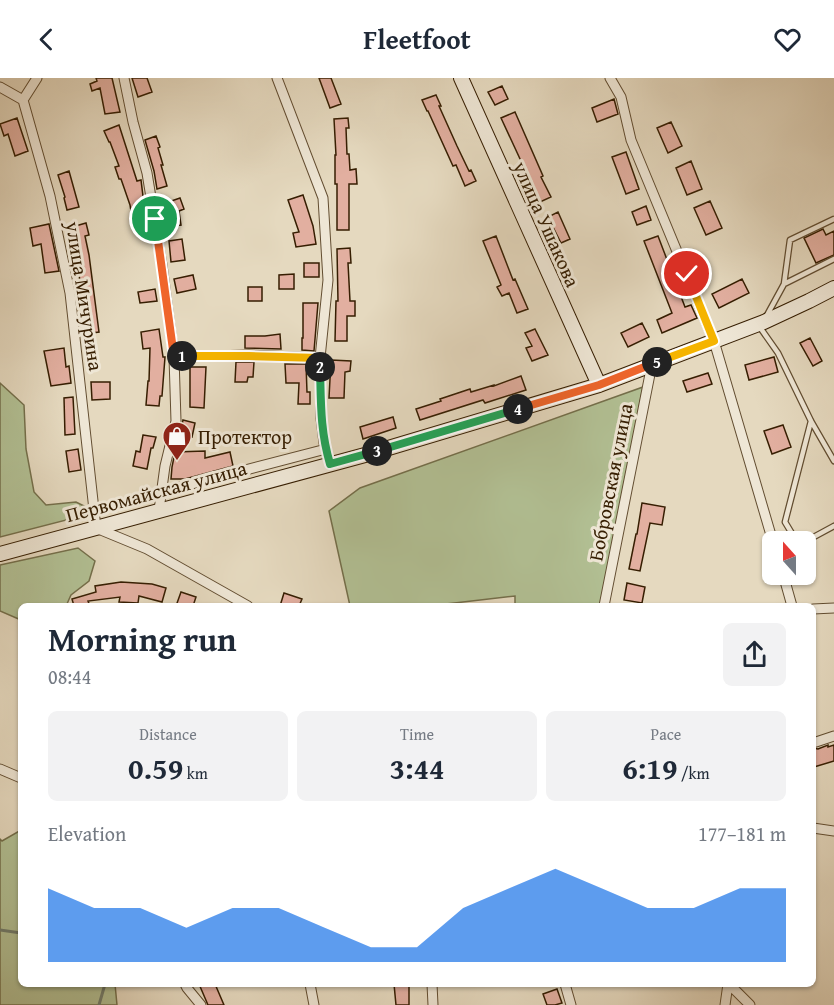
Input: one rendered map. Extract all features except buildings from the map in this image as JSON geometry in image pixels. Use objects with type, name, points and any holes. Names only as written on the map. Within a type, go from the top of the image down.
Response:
[{"type":"main road","name":"улица Ушакова","points":[[461,78],[599,385]]},
{"type":"main road","name":"Первомайская улица","points":[[2,554],[330,464],[599,385],[760,323],[834,288]]},
{"type":"street","points":[[0,87],[23,100],[37,78]]},
{"type":"street","points":[[124,78],[132,122],[147,173],[174,357],[176,421],[165,466],[159,510]]},
{"type":"street","points":[[277,78],[323,198],[328,280],[320,358],[321,418],[330,464]]},
{"type":"street","points":[[610,78],[621,97],[631,140],[714,341],[770,531]]},
{"type":"street","name":"улица Мичурина","points":[[23,100],[50,196],[70,293],[96,528]]},
{"type":"street","points":[[174,357],[320,358]]},
{"type":"street","name":"Бобровская улица","points":[[605,603],[652,364]]},
{"type":"street","points":[[161,492],[326,449]]},
{"type":"street","points":[[96,528],[147,549],[243,603]]},
{"type":"street","points":[[786,585],[791,603]]},
{"type":"street","points":[[816,609],[834,608]]},
{"type":"street","points":[[816,742],[834,736]]},
{"type":"street","points":[[0,769],[18,777]]},
{"type":"street","points":[[816,828],[834,831]]},
{"type":"street","points":[[186,987],[201,1005]]},
{"type":"street","points":[[311,987],[314,1005]]},
{"type":"street","points":[[432,987],[433,1005]]},
{"type":"street","points":[[566,987],[571,1005]]},
{"type":"street","points":[[725,1005],[728,987]]},
{"type":"street","points":[[731,987],[750,1005]]},
{"type":"lane","points":[[834,219],[790,240],[784,284],[760,323],[834,461]]},
{"type":"lane","points":[[784,284],[834,259]]},
{"type":"lane","points":[[811,421],[785,522],[794,537],[810,539],[834,526]]},
{"type":"green space","points":[[0,383],[24,405],[26,449],[34,492],[46,505],[76,502],[84,506],[82,516],[0,537]]},
{"type":"green space","points":[[643,387],[602,603],[515,603],[515,596],[455,603],[349,603],[329,511],[360,488]]},
{"type":"green space","points":[[78,548],[95,561],[89,581],[71,595],[67,603],[18,603],[18,619],[0,611],[0,565]]},
{"type":"green space","points":[[18,832],[18,987],[115,987],[117,1005],[0,1005],[0,839],[2,841]]},
{"type":"waterway","points":[[0,930],[18,933]]},
{"type":"waterway","points":[[99,1005],[104,987]]},
{"type":"place","name":"Протектор","points":[[177,462]]},
{"type":"route","points":[[155,219],[174,357],[320,358],[321,418],[324,443],[330,464],[562,397],[714,341],[687,274]]}]
